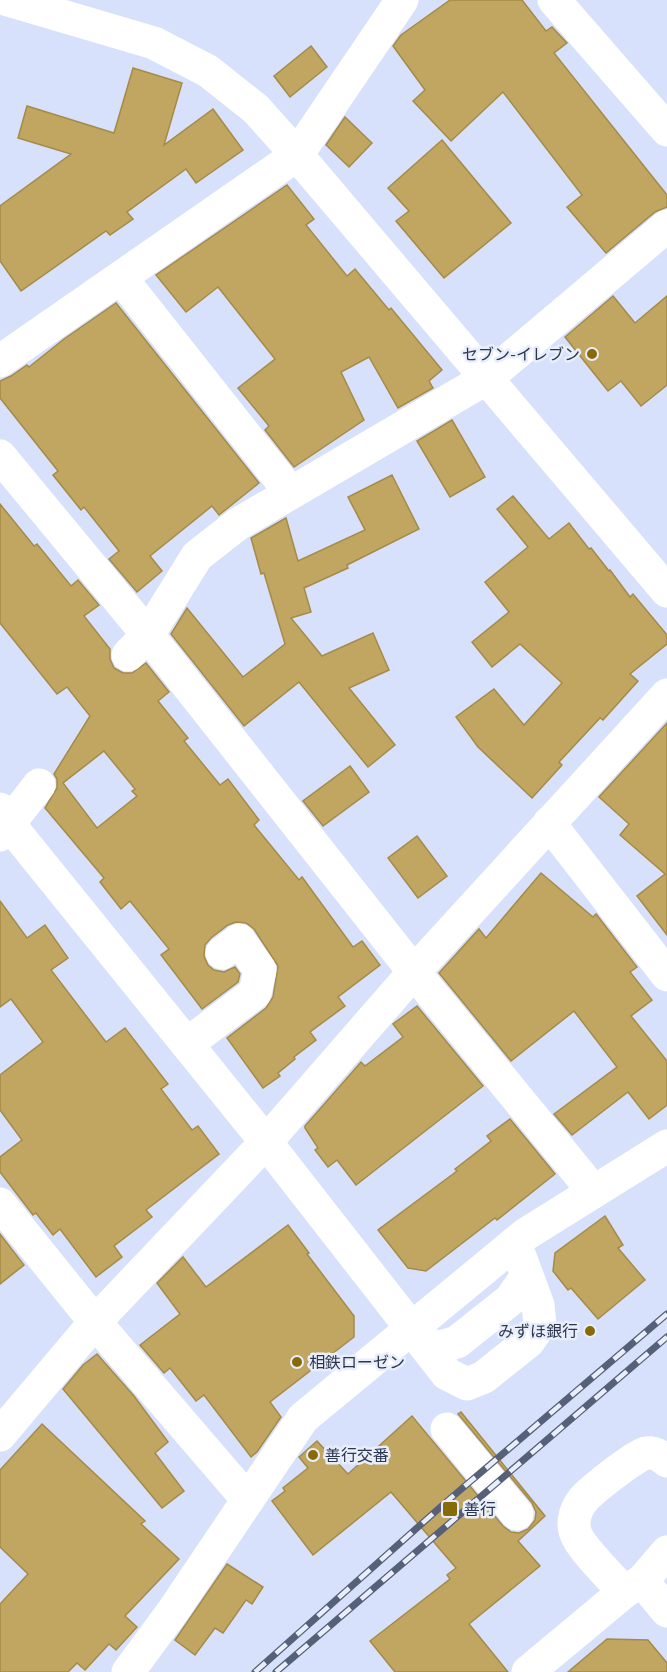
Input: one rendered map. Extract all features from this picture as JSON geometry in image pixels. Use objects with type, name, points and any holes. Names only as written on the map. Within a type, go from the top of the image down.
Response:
[{"type":"street","points":[[8,0],[154,43],[208,70],[256,110],[297,155],[667,591]]},
{"type":"street","points":[[0,361],[297,155],[402,0]]},
{"type":"street","points":[[555,0],[667,130]]},
{"type":"street","points":[[138,645],[198,556],[238,524],[487,378],[667,226]]},
{"type":"street","points":[[121,278],[290,492]]},
{"type":"street","points":[[0,456],[138,645],[414,972],[593,1192]]},
{"type":"street","points":[[0,1435],[95,1322],[266,1142],[414,972],[667,695]]},
{"type":"street","points":[[39,785],[3,823],[266,1142],[447,1374],[467,1384],[484,1377],[529,1341],[540,1324],[538,1305],[515,1243]]},
{"type":"street","points":[[549,823],[667,975]]},
{"type":"street","points":[[187,1044],[255,993],[260,970],[240,940],[222,953]]},
{"type":"street","points":[[128,1672],[249,1500],[303,1418],[417,1336],[515,1243],[667,1146]]},
{"type":"street","points":[[0,1204],[95,1322],[249,1500]]},
{"type":"street","points":[[417,1336],[440,1347],[457,1342],[510,1300],[527,1276]]},
{"type":"street","points":[[447,1429],[517,1514]]},
{"type":"street","points":[[667,1461],[660,1455],[647,1453],[635,1458],[582,1501],[575,1514],[574,1530],[579,1541],[667,1611]]},
{"type":"street","points":[[528,1672],[633,1586],[667,1552]]},
{"type":"building","points":[[450,0],[522,0],[546,31],[552,27],[567,43],[554,53],[667,195],[667,207],[655,212],[606,253],[567,207],[582,195],[503,92],[451,141],[413,101],[425,90],[393,46],[401,35]]},
{"type":"building","points":[[311,46],[327,67],[290,97],[274,76]]},
{"type":"building","points":[[133,68],[182,83],[164,145],[213,109],[243,150],[196,183],[186,169],[127,212],[133,219],[110,235],[106,231],[21,291],[0,261],[0,206],[71,154],[18,138],[27,106],[114,133]]},
{"type":"building","points":[[345,117],[372,143],[349,167],[326,145]]},
{"type":"building","points":[[442,140],[511,223],[444,278],[396,221],[409,211],[388,188]]},
{"type":"building","points":[[287,185],[314,219],[306,225],[347,276],[355,269],[389,310],[391,308],[442,370],[429,381],[433,388],[398,408],[369,357],[341,372],[364,420],[294,467],[265,430],[269,426],[238,388],[275,359],[218,287],[186,312],[156,275]]},
{"type":"building","points":[[613,296],[635,323],[667,296],[667,385],[641,406],[621,381],[608,391],[565,337]]},
{"type":"building","points":[[116,303],[259,483],[219,515],[212,506],[150,556],[162,571],[137,592],[109,559],[119,551],[84,507],[81,510],[53,475],[58,471],[0,398],[0,381],[27,365],[29,367],[64,339]]},
{"type":"building","points":[[452,420],[485,477],[450,497],[417,441]]},
{"type":"building","points":[[392,475],[419,529],[347,565],[348,568],[304,588],[311,612],[291,618],[322,656],[373,633],[389,670],[349,688],[395,745],[368,767],[299,682],[244,726],[171,634],[187,608],[243,677],[285,644],[251,538],[286,518],[298,561],[365,530],[348,497]]},
{"type":"building","points":[[513,496],[549,539],[569,523],[630,597],[633,594],[667,635],[667,644],[630,674],[638,681],[603,720],[600,718],[559,762],[562,765],[532,798],[478,747],[456,717],[494,689],[524,725],[562,683],[520,644],[492,667],[472,642],[509,612],[485,582],[528,547],[497,509]]},
{"type":"building","points":[[0,504],[71,586],[78,580],[99,605],[84,616],[110,649],[110,659],[114,668],[123,673],[132,673],[146,663],[169,692],[158,701],[188,738],[184,741],[220,785],[228,779],[259,820],[254,825],[299,880],[302,877],[353,947],[362,941],[380,965],[338,997],[345,1006],[310,1032],[316,1040],[278,1073],[280,1076],[263,1088],[227,1038],[266,1008],[273,997],[278,966],[254,929],[246,923],[236,922],[228,925],[205,945],[204,956],[208,965],[214,970],[224,972],[235,967],[240,974],[238,982],[202,1009],[161,955],[169,949],[130,901],[121,909],[100,882],[104,878],[45,808],[57,788],[57,779],[54,774],[90,716],[67,687],[57,694],[0,623]],"holes":[[[104,751],[135,789],[132,791],[137,796],[97,828],[63,783]]]},
{"type":"building","points":[[667,723],[667,935],[637,896],[665,874],[620,835],[629,824],[599,797]]},
{"type":"building","points":[[350,766],[369,792],[323,826],[303,801]]},
{"type":"building","points":[[417,836],[447,876],[418,898],[388,858]]},
{"type":"building","points":[[541,873],[593,917],[596,914],[637,967],[630,972],[652,1000],[631,1016],[667,1061],[667,1105],[649,1119],[628,1092],[572,1135],[554,1114],[617,1067],[574,1011],[511,1061],[439,973],[479,929],[486,938]]},
{"type":"building","points":[[0,901],[27,938],[45,925],[68,958],[51,970],[106,1042],[125,1028],[168,1084],[161,1089],[192,1130],[198,1126],[219,1154],[146,1210],[152,1217],[114,1246],[122,1257],[96,1277],[60,1229],[53,1235],[36,1213],[33,1215],[0,1172],[0,1157],[22,1140],[0,1110],[0,1075],[43,1042],[11,999],[0,1007]]},
{"type":"building","points":[[417,1006],[483,1086],[356,1185],[337,1160],[328,1167],[315,1150],[318,1148],[305,1126],[361,1062],[365,1066],[403,1037],[393,1024]]},
{"type":"building","points":[[510,1119],[555,1174],[497,1220],[495,1218],[426,1271],[408,1268],[378,1230],[457,1171],[455,1169],[491,1141],[487,1136]]},
{"type":"building","points":[[605,1216],[623,1245],[618,1248],[645,1280],[598,1319],[571,1288],[568,1290],[553,1271],[555,1253]]},
{"type":"building","points":[[288,1225],[354,1316],[354,1337],[270,1402],[281,1417],[251,1457],[204,1395],[196,1401],[170,1368],[164,1373],[140,1345],[180,1314],[157,1283],[183,1257],[206,1287]]},
{"type":"building","points":[[0,1234],[24,1265],[0,1284]]},
{"type":"building","points":[[97,1354],[134,1396],[168,1442],[155,1453],[184,1491],[162,1508],[63,1389],[83,1365]]},
{"type":"building","points":[[461,1412],[545,1516],[518,1541],[540,1566],[469,1624],[508,1672],[395,1672],[370,1641],[450,1579],[447,1575],[456,1568],[391,1492],[313,1555],[272,1501],[285,1491],[283,1488],[308,1468],[299,1457],[317,1441],[348,1474],[412,1416],[503,1526],[511,1532],[519,1533],[528,1529],[535,1520],[536,1512],[532,1503],[458,1414]]},
{"type":"building","points":[[42,1424],[145,1521],[141,1524],[179,1559],[125,1616],[137,1627],[116,1650],[109,1644],[85,1670],[77,1663],[68,1672],[0,1672],[0,1604],[28,1574],[0,1547],[0,1470]]},
{"type":"building","points":[[227,1564],[263,1587],[252,1604],[246,1600],[223,1633],[215,1628],[195,1655],[175,1640]]},
{"type":"building","points":[[607,1639],[648,1640],[667,1663],[667,1672],[568,1672]]},
{"type":"railway","points":[[255,1672],[445,1503],[667,1314]]},
{"type":"railway","points":[[276,1672],[667,1337]]},
{"type":"place","name":"セブン-イレブン","points":[[592,354]]},
{"type":"place","name":"みずほ銀行","points":[[590,1331]]},
{"type":"place","name":"相鉄ローゼン","points":[[297,1362]]},
{"type":"place","name":"善行交番","points":[[313,1455]]},
{"type":"place","name":"善行","points":[[450,1509]]}]
